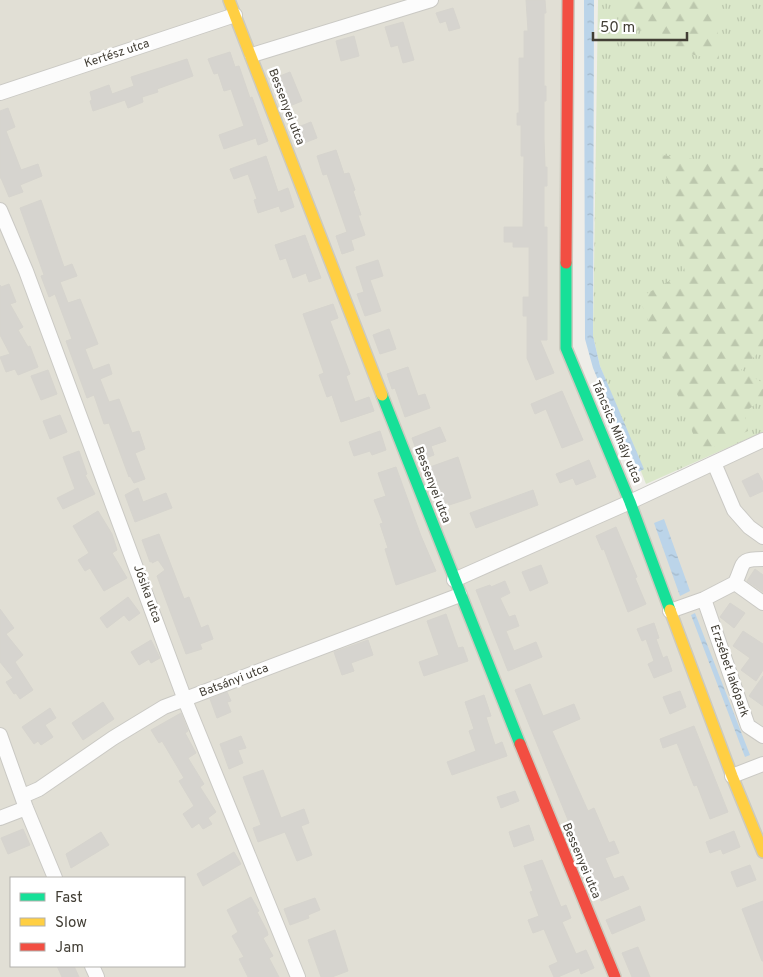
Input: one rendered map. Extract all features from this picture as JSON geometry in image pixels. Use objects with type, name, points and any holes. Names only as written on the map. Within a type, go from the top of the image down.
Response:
[{"type":"street","name":"Bessenyei utca","points":[[229,0],[252,55],[334,274],[454,580],[542,802],[615,977]]},
{"type":"street","points":[[252,55],[431,0]]},
{"type":"street","name":"Táncsics Mihály utca","points":[[568,0],[566,348],[630,502],[732,776],[763,852]]},
{"type":"street","name":"Kertész utca","points":[[0,93],[235,15]]},
{"type":"street","name":"Jósika utca","points":[[0,210],[26,271],[185,700],[298,977]]},
{"type":"street","points":[[454,580],[630,502],[763,440]]},
{"type":"street","points":[[714,463],[734,510],[750,527],[763,537]]},
{"type":"street","points":[[670,611],[704,600],[735,583],[742,563],[748,559],[763,559]]},
{"type":"street","points":[[735,583],[763,603]]},
{"type":"street","name":"Batsányi utca","points":[[0,818],[113,738],[164,707],[460,595]]},
{"type":"street","name":"Erzsébet lakópark","points":[[704,600],[748,726],[763,736]]},
{"type":"street","points":[[0,735],[24,802],[55,877]]},
{"type":"street","points":[[732,776],[763,764]]},
{"type":"shaded area","points":[[0,0],[568,0],[567,352],[626,505],[763,446],[763,977],[0,977]]},
{"type":"green space","points":[[598,0],[763,0],[763,432],[646,484],[600,366],[593,336]]},
{"type":"green space","points":[[629,0],[716,0],[719,61],[670,49],[661,31],[612,30]]},
{"type":"green space","points":[[662,155],[763,168],[763,348],[741,370],[763,383],[763,398],[744,413],[748,431],[701,453],[639,298],[685,272]]},
{"type":"water","points":[[584,0],[594,0],[593,336],[600,366],[644,469],[637,473],[593,368],[585,339]]},
{"type":"water","points":[[664,519],[690,591],[680,596],[654,523]]},
{"type":"water","points":[[695,613],[750,755],[745,757],[691,615]]},
{"type":"building","points":[[526,0],[545,0],[546,13],[544,13],[544,86],[546,86],[546,101],[544,101],[544,139],[547,186],[544,186],[544,227],[547,227],[547,340],[540,340],[554,373],[536,380],[527,358],[527,316],[523,316],[523,297],[529,297],[529,247],[513,247],[513,242],[504,242],[504,227],[523,227],[524,156],[521,156],[521,125],[517,125],[517,113],[519,113],[519,58],[524,58],[524,31],[528,31]]},
{"type":"building","points":[[453,8],[460,28],[449,31],[446,21],[440,23],[436,13]]},
{"type":"building","points":[[403,22],[414,60],[403,63],[398,45],[391,47],[385,27]]},
{"type":"building","points":[[354,36],[359,56],[341,61],[336,41]]},
{"type":"building","points":[[230,52],[235,67],[239,66],[268,141],[258,145],[256,138],[224,149],[219,135],[244,126],[231,89],[224,91],[218,73],[214,74],[208,59]]},
{"type":"building","points":[[187,59],[193,76],[157,89],[158,92],[142,97],[143,102],[128,108],[125,100],[93,111],[90,92],[109,85],[112,94],[134,86],[131,77]]},
{"type":"building","points":[[290,72],[302,101],[287,107],[275,78]]},
{"type":"building","points":[[8,108],[15,127],[6,131],[21,170],[38,164],[42,176],[20,185],[23,192],[9,197],[0,178],[0,111]]},
{"type":"building","points":[[311,122],[317,138],[299,145],[293,129]]},
{"type":"building","points":[[336,150],[344,174],[349,173],[355,190],[353,191],[361,215],[358,215],[365,235],[351,240],[354,250],[342,254],[336,236],[347,232],[327,174],[323,175],[317,156]]},
{"type":"building","points":[[266,156],[278,192],[288,188],[294,207],[281,212],[279,206],[258,213],[254,200],[257,199],[248,174],[234,179],[230,169]]},
{"type":"building","points":[[41,200],[64,267],[72,264],[77,276],[60,282],[68,303],[80,299],[98,344],[85,349],[93,370],[109,364],[112,374],[100,379],[109,402],[119,399],[132,433],[139,431],[145,449],[135,453],[145,479],[134,483],[129,477],[109,423],[104,424],[94,395],[87,398],[66,341],[72,339],[55,294],[49,297],[41,276],[44,275],[20,208]]},
{"type":"building","points":[[305,235],[321,278],[309,282],[306,273],[293,278],[286,258],[280,260],[275,245]]},
{"type":"building","points":[[378,260],[383,276],[370,280],[381,311],[365,316],[357,294],[364,292],[356,267]]},
{"type":"building","points":[[9,284],[16,302],[10,304],[23,327],[18,330],[28,347],[30,346],[38,367],[18,375],[15,369],[6,372],[0,357],[10,354],[0,335],[0,285],[1,287]]},
{"type":"building","points":[[333,304],[338,318],[330,321],[350,374],[346,376],[355,402],[369,397],[374,411],[341,422],[332,395],[327,397],[319,375],[324,373],[303,314]]},
{"type":"building","points":[[389,329],[396,349],[380,354],[373,335]]},
{"type":"building","points":[[408,367],[418,396],[425,394],[430,408],[405,417],[395,388],[392,389],[387,374]]},
{"type":"building","points":[[48,370],[57,394],[41,400],[31,376]]},
{"type":"building","points":[[562,391],[583,440],[562,448],[546,409],[535,414],[531,404]]},
{"type":"building","points":[[60,415],[67,432],[50,439],[43,421]]},
{"type":"building","points":[[440,427],[446,441],[431,446],[434,455],[420,460],[412,438]]},
{"type":"building","points":[[380,431],[386,450],[372,455],[370,451],[354,456],[349,442]]},
{"type":"building","points":[[79,451],[87,474],[85,475],[95,494],[63,509],[57,498],[75,489],[63,457]]},
{"type":"building","points":[[458,457],[471,498],[449,505],[448,502],[438,506],[434,493],[439,491],[430,467]]},
{"type":"building","points":[[589,460],[596,477],[576,485],[573,478],[560,483],[556,474]]},
{"type":"building","points":[[396,467],[436,571],[396,585],[385,549],[388,548],[380,524],[383,523],[374,500],[386,496],[378,473]]},
{"type":"building","points":[[758,473],[763,482],[763,491],[750,497],[742,481]]},
{"type":"building","points":[[138,488],[143,502],[166,493],[172,508],[135,522],[125,495]]},
{"type":"building","points":[[533,490],[538,505],[476,528],[470,513]]},
{"type":"building","points":[[98,511],[112,534],[117,550],[112,553],[127,578],[104,591],[90,568],[85,571],[78,560],[89,553],[73,526]]},
{"type":"building","points":[[616,527],[646,604],[628,612],[604,549],[602,550],[596,536]]},
{"type":"building","points":[[159,534],[184,599],[189,597],[201,628],[208,625],[213,639],[200,644],[202,649],[186,654],[157,576],[165,570],[158,560],[150,562],[142,540]]},
{"type":"building","points":[[541,565],[548,583],[530,591],[522,572]]},
{"type":"building","points":[[755,569],[763,575],[763,592],[747,581]]},
{"type":"building","points":[[505,581],[510,593],[500,598],[509,617],[515,615],[519,626],[506,631],[514,651],[536,642],[542,657],[508,671],[476,590],[490,585],[491,587]]},
{"type":"building","points":[[128,597],[140,613],[129,621],[124,615],[107,628],[100,618]]},
{"type":"building","points":[[730,603],[745,613],[734,628],[720,617]]},
{"type":"building","points":[[0,609],[14,628],[6,634],[23,655],[15,662],[33,690],[20,699],[6,682],[13,678],[0,662]]},
{"type":"building","points":[[446,614],[458,648],[463,647],[468,661],[424,676],[419,662],[439,655],[427,621]]},
{"type":"building","points":[[654,623],[659,638],[656,639],[663,658],[667,656],[672,671],[654,678],[648,664],[654,661],[646,639],[642,641],[637,629]]},
{"type":"building","points":[[743,631],[763,644],[763,670],[756,681],[741,670],[750,658],[733,646]]},
{"type":"building","points":[[151,640],[160,658],[151,663],[149,659],[139,665],[131,652]]},
{"type":"building","points":[[368,640],[373,655],[351,663],[354,671],[342,675],[334,652]]},
{"type":"building","points":[[763,676],[763,706],[749,696]]},
{"type":"building","points":[[530,684],[543,716],[574,704],[580,719],[552,731],[588,811],[594,808],[609,843],[614,841],[619,853],[605,858],[614,879],[623,876],[629,889],[601,901],[515,690]]},
{"type":"building","points":[[680,691],[686,707],[670,714],[663,697]]},
{"type":"building","points":[[227,692],[231,701],[227,702],[231,712],[217,718],[210,699]]},
{"type":"building","points":[[484,695],[491,716],[486,717],[495,745],[502,742],[507,756],[452,775],[447,762],[476,751],[469,731],[474,729],[465,702]]},
{"type":"building","points":[[103,702],[114,719],[83,740],[72,723]]},
{"type":"building","points":[[50,708],[56,718],[45,725],[53,737],[41,745],[38,741],[34,744],[22,727]]},
{"type":"building","points":[[181,713],[188,731],[185,733],[196,753],[188,758],[204,784],[200,787],[216,812],[208,818],[212,824],[203,829],[199,823],[192,828],[183,814],[194,806],[179,781],[184,778],[162,741],[159,743],[151,730]]},
{"type":"building","points":[[694,726],[728,812],[710,819],[697,785],[694,786],[677,743],[663,748],[660,739]]},
{"type":"building","points":[[241,736],[246,748],[238,750],[243,763],[229,769],[220,744]]},
{"type":"building","points":[[263,770],[281,818],[304,809],[309,823],[301,826],[312,855],[297,861],[285,832],[258,842],[253,828],[261,825],[243,777]]},
{"type":"building","points":[[515,791],[519,801],[501,808],[497,797]]},
{"type":"building","points":[[529,825],[534,840],[514,847],[509,832]]},
{"type":"building","points":[[23,829],[30,845],[8,854],[1,838]]},
{"type":"building","points":[[734,831],[740,847],[723,854],[721,849],[710,853],[706,842]]},
{"type":"building","points":[[101,832],[109,845],[71,868],[66,854]]},
{"type":"building","points":[[234,852],[241,864],[203,886],[197,874]]},
{"type":"building","points":[[542,860],[561,907],[566,905],[571,918],[562,922],[576,954],[586,950],[594,968],[581,974],[579,968],[554,977],[549,966],[558,962],[544,929],[533,933],[528,920],[539,916],[530,892],[533,891],[524,866]]},
{"type":"building","points":[[750,865],[756,880],[737,887],[731,872]]},
{"type":"building","points":[[251,897],[267,931],[268,935],[263,938],[273,956],[269,958],[279,977],[248,977],[239,959],[244,957],[232,936],[238,932],[227,910]]},
{"type":"building","points":[[315,898],[320,910],[308,915],[309,918],[290,925],[284,909]]},
{"type":"building","points":[[763,901],[763,961],[762,961],[742,909]]},
{"type":"building","points":[[640,906],[645,920],[612,934],[606,920]]},
{"type":"building","points":[[335,930],[348,971],[332,977],[321,977],[308,940]]},
{"type":"building","points":[[638,947],[650,977],[632,977],[622,953]]},
{"type":"building","points":[[57,967],[74,967],[79,977],[62,977]]},
{"type":"traffic: fast","points":[[566,263],[566,348],[630,502],[670,610]]},
{"type":"traffic: fast","points":[[382,395],[520,744]]},
{"type":"traffic: slow","points":[[229,0],[382,395]]},
{"type":"traffic: slow","points":[[670,610],[732,776],[763,852]]},
{"type":"traffic: jam","points":[[566,263],[568,0]]},
{"type":"traffic: jam","points":[[520,744],[615,977]]}]
